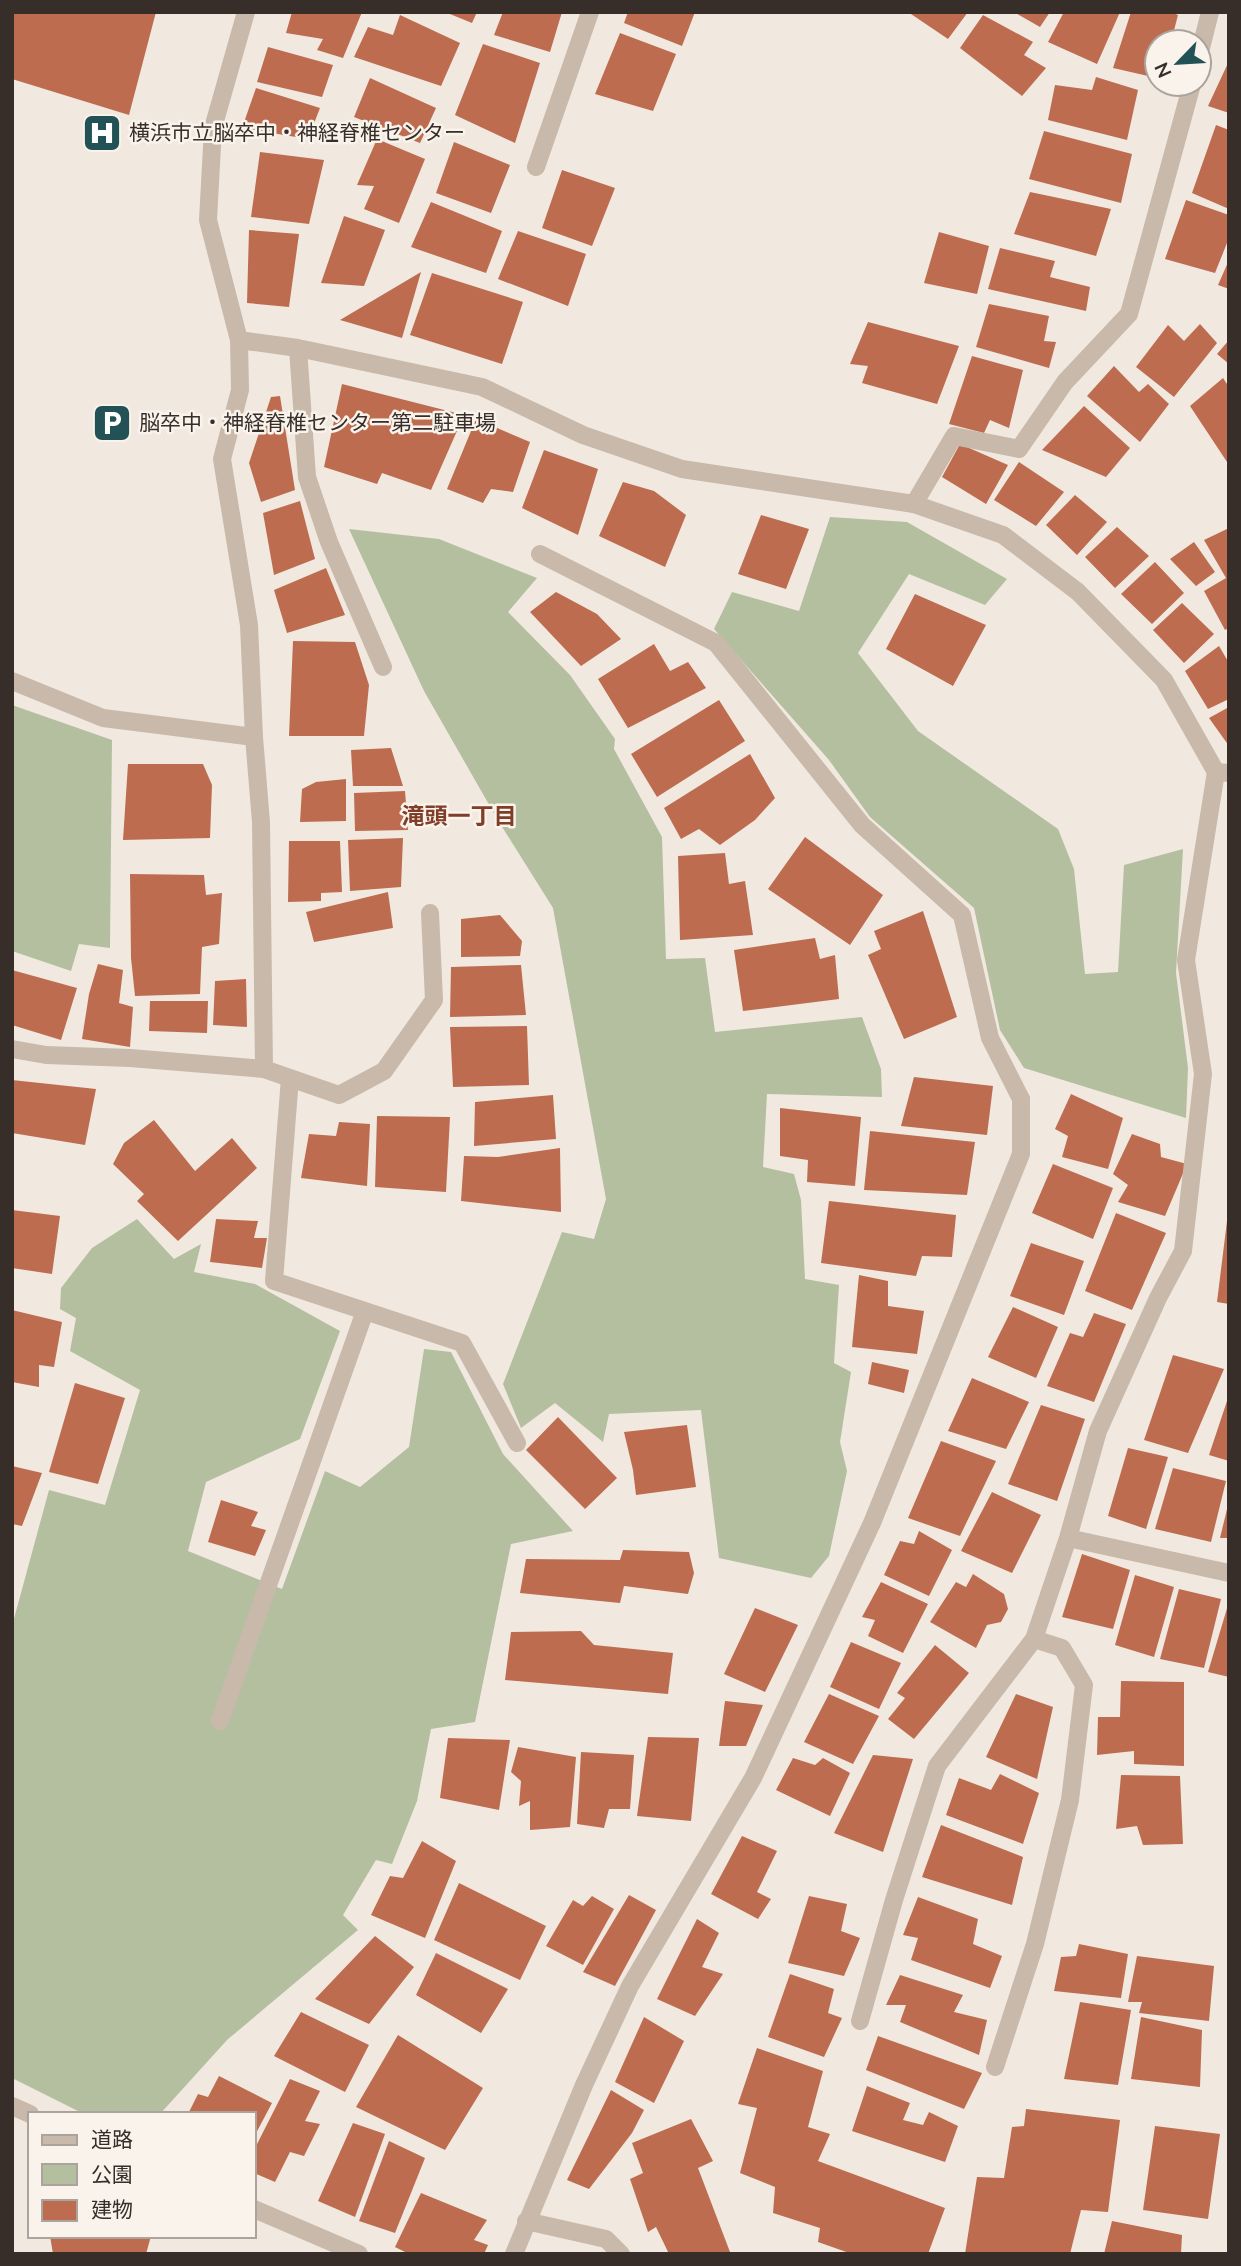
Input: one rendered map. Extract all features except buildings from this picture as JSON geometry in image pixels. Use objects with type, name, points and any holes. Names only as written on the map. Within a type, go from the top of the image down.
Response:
[{"type":"street","points":[[246,12],[213,128],[208,220],[239,340],[240,390],[222,458],[249,625],[261,822],[264,1069]]},
{"type":"street","points":[[536,167],[590,12]]},
{"type":"street","points":[[915,504],[954,436],[1019,449],[1065,382],[1129,314],[1188,98]]},
{"type":"street","points":[[239,340],[298,348],[482,387],[583,435],[682,469],[915,504],[1003,535],[1078,593],[1164,680],[1222,773],[1186,960],[1203,1074],[1183,1251],[1157,1298],[1098,1431],[1068,1538],[1034,1639],[937,1766],[894,1900],[860,2021]]},
{"type":"street","points":[[298,348],[307,477],[329,542],[383,667]]},
{"type":"street","points":[[514,2254],[584,2085],[630,1986],[753,1778],[872,1523],[1021,1154],[1021,1099],[990,1038],[962,915],[862,825],[716,643],[540,555]]},
{"type":"street","points":[[12,681],[103,718],[254,737]]},
{"type":"street","points":[[12,1049],[46,1055],[130,1058],[264,1069],[339,1095],[384,1071],[434,1000],[429,913]]},
{"type":"street","points":[[290,1078],[274,1281],[462,1343],[517,1443]]},
{"type":"street","points":[[220,1721],[365,1311]]},
{"type":"street","points":[[1068,1538],[1229,1573]]},
{"type":"street","points":[[995,2067],[1035,1944],[1070,1800],[1084,1685],[1062,1648],[1034,1639]]},
{"type":"street","points":[[12,2106],[28,2113]]},
{"type":"street","points":[[256,2210],[359,2254]]},
{"type":"street","points":[[526,2221],[606,2239],[621,2254]]},
{"type":"green space","points":[[830,517],[907,522],[1007,579],[985,605],[909,574],[858,653],[918,731],[1058,829],[1074,869],[1085,974],[1118,972],[1124,865],[1183,849],[1176,973],[1188,1068],[1186,1118],[1024,1068],[1000,1030],[974,908],[870,817],[829,760],[714,629],[732,592],[799,611]]},
{"type":"green space","points":[[349,529],[439,539],[537,578],[508,612],[570,675],[615,739],[614,749],[662,837],[666,959],[705,958],[715,1032],[862,1017],[881,1069],[882,1097],[767,1094],[763,1167],[794,1174],[801,1200],[805,1279],[839,1285],[834,1363],[851,1372],[840,1442],[847,1471],[829,1556],[811,1578],[719,1558],[701,1410],[609,1414],[603,1442],[555,1403],[521,1428],[503,1384],[562,1232],[594,1239],[606,1199],[553,908],[499,822],[424,691]]},
{"type":"green space","points":[[12,705],[112,740],[110,948],[79,944],[71,971],[12,951]]},
{"type":"green space","points":[[137,1219],[174,1259],[201,1244],[194,1272],[255,1284],[340,1331],[300,1439],[206,1482],[188,1551],[282,1589],[325,1471],[360,1487],[409,1447],[424,1349],[451,1352],[503,1454],[573,1531],[511,1544],[475,1722],[431,1729],[417,1801],[392,1864],[376,1860],[343,1915],[358,1930],[227,2040],[162,2112],[80,2112],[12,2078],[12,1626],[49,1490],[105,1505],[140,1390],[70,1351],[76,1318],[60,1309],[61,1288],[92,1248]]},
{"type":"place","name":"横浜市立脳卒中・神経脊椎センター","points":[[102,133]]},
{"type":"place","name":"脳卒中・神経脊椎センター第二駐車場","points":[[112,423]]},
{"type":"district","name":"滝頭一丁目","points":[[459,816]]}]
